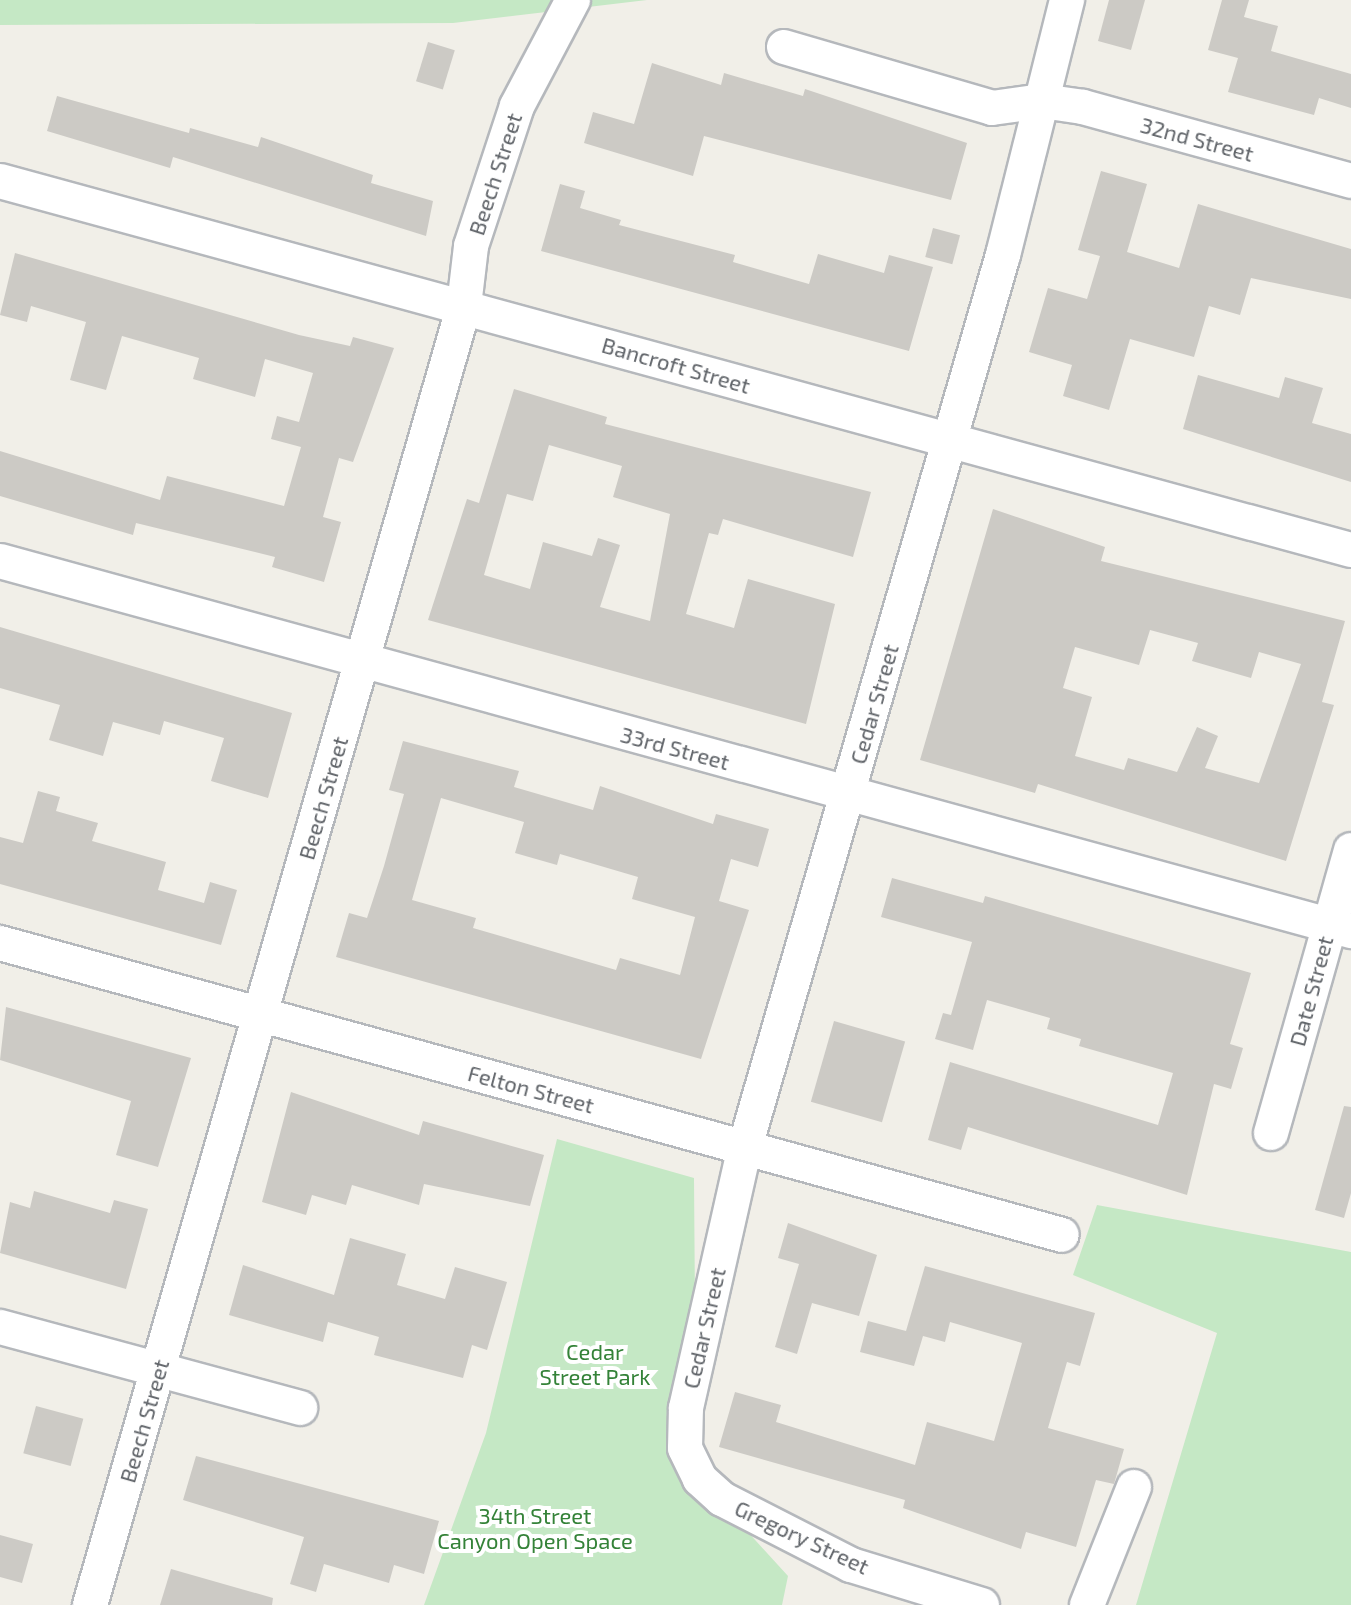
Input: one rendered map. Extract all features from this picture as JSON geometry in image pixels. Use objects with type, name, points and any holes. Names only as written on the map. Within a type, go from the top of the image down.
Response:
[{"type":"street","name":"Beech Street","points":[[90,1605],[464,306],[471,246],[517,106],[573,0]]},
{"type":"street","name":"Cedar Street","points":[[686,1408],[745,1147],[951,440],[1067,0]]},
{"type":"street","points":[[784,47],[992,108],[1042,101]]},
{"type":"street","name":"32nd Street","points":[[1042,101],[1351,181]]},
{"type":"street","name":"Bancroft Street","points":[[0,181],[1351,550]]},
{"type":"street","name":"33rd Street","points":[[0,561],[848,796],[1340,928]]},
{"type":"street","name":"Date Street","points":[[1271,1133],[1340,928],[1351,850]]},
{"type":"street","name":"Felton Street","points":[[0,943],[1062,1235]]},
{"type":"street","points":[[0,1327],[300,1408]]},
{"type":"street","name":"Gregory Street","points":[[686,1408],[685,1448],[700,1479],[722,1499],[851,1565],[982,1605]]},
{"type":"street","points":[[1087,1605],[1134,1487]]},
{"type":"green space","points":[[0,0],[647,0],[453,23],[0,25]]},
{"type":"green space","points":[[557,1139],[694,1178],[695,1308],[673,1450],[788,1576],[782,1605],[424,1605],[486,1433]]},
{"type":"green space","points":[[1097,1205],[1351,1252],[1351,1605],[1136,1605],[1217,1333],[1073,1275]]},
{"type":"building","points":[[1109,0],[1145,0],[1131,50],[1098,41]]},
{"type":"building","points":[[1222,0],[1249,0],[1244,17],[1278,26],[1271,51],[1351,74],[1351,108],[1319,98],[1314,115],[1228,92],[1238,58],[1208,50]]},
{"type":"building","points":[[428,42],[455,50],[443,89],[416,81]]},
{"type":"building","points":[[652,63],[721,85],[724,73],[803,96],[805,89],[967,143],[951,200],[704,136],[693,176],[584,143],[593,112],[634,124]]},
{"type":"building","points":[[57,96],[189,133],[190,128],[258,147],[261,137],[373,175],[371,183],[433,201],[426,236],[173,157],[170,168],[47,131]]},
{"type":"building","points":[[1101,171],[1147,184],[1127,252],[1179,268],[1198,204],[1351,249],[1351,299],[1251,278],[1240,315],[1209,306],[1194,357],[1130,339],[1109,410],[1063,396],[1072,365],[1029,352],[1048,288],[1087,299],[1100,256],[1078,250]]},
{"type":"building","points":[[560,184],[585,191],[580,208],[621,220],[619,225],[735,255],[733,262],[809,284],[818,254],[884,273],[889,255],[933,267],[909,351],[541,251]]},
{"type":"building","points":[[933,228],[960,235],[952,264],[925,257]]},
{"type":"building","points":[[15,253],[299,335],[350,346],[353,337],[394,348],[353,462],[339,458],[323,517],[341,522],[324,582],[272,567],[275,557],[136,523],[133,535],[0,496],[0,451],[160,500],[167,476],[284,506],[301,447],[271,439],[277,416],[299,422],[313,373],[265,359],[255,397],[193,379],[199,358],[122,336],[106,390],[70,380],[86,322],[31,306],[27,322],[0,315]]},
{"type":"building","points":[[1198,375],[1279,398],[1285,377],[1323,388],[1312,423],[1351,434],[1351,482],[1183,429]]},
{"type":"building","points":[[514,389],[607,417],[605,424],[871,492],[853,557],[723,519],[718,535],[709,533],[686,614],[734,628],[748,579],[835,604],[806,724],[428,620],[467,499],[479,503]],"holes":[[[549,445],[622,466],[613,497],[670,514],[650,621],[600,607],[620,545],[598,538],[592,556],[543,542],[530,589],[484,575],[507,494],[533,501]]]},
{"type":"building","points":[[993,509],[1105,547],[1101,561],[1345,621],[1322,702],[1334,705],[1286,861],[1038,784],[1035,793],[920,760]],"holes":[[[1150,630],[1198,643],[1192,661],[1251,678],[1259,652],[1301,664],[1259,783],[1205,768],[1218,736],[1197,727],[1177,772],[1128,758],[1124,770],[1075,756],[1092,697],[1063,688],[1075,647],[1139,665]]]},
{"type":"building","points":[[0,627],[292,713],[268,798],[211,781],[224,738],[164,721],[160,735],[113,722],[103,756],[49,740],[60,705],[0,688]]},
{"type":"building","points":[[403,741],[519,771],[514,787],[593,810],[600,786],[713,824],[716,814],[769,829],[758,867],[731,859],[719,901],[749,910],[701,1059],[336,957],[349,913],[367,918],[384,866],[404,794],[389,790]],"holes":[[[441,798],[524,822],[515,853],[557,865],[560,854],[638,877],[632,899],[695,917],[680,975],[620,958],[616,970],[473,928],[476,918],[412,900]]]},
{"type":"building","points":[[38,791],[60,797],[56,811],[98,823],[92,841],[166,862],[158,890],[204,903],[210,882],[237,890],[221,945],[0,884],[0,837],[23,843]]},
{"type":"building","points":[[892,878],[983,903],[985,896],[1251,973],[1230,1044],[1243,1048],[1231,1089],[1214,1084],[1187,1195],[968,1127],[961,1150],[928,1140],[950,1062],[1158,1125],[1173,1073],[1079,1046],[1081,1039],[1047,1029],[1050,1018],[987,1000],[973,1050],[935,1039],[943,1013],[951,1015],[972,942],[881,917]]},
{"type":"building","points":[[6,1007],[191,1058],[158,1167],[116,1155],[131,1101],[0,1060]]},
{"type":"building","points":[[834,1021],[905,1041],[882,1122],[811,1102]]},
{"type":"building","points":[[291,1092],[419,1135],[423,1121],[544,1155],[530,1206],[424,1184],[419,1205],[352,1185],[346,1205],[312,1195],[306,1215],[262,1202]]},
{"type":"building","points":[[1344,1106],[1351,1107],[1351,1193],[1344,1218],[1315,1210]]},
{"type":"building","points":[[34,1191],[110,1213],[114,1200],[148,1209],[126,1289],[0,1253],[10,1202],[30,1208]]},
{"type":"building","points":[[788,1223],[877,1255],[859,1316],[812,1303],[797,1354],[775,1347],[799,1264],[778,1258]]},
{"type":"building","points":[[350,1238],[406,1254],[397,1285],[445,1299],[455,1267],[507,1282],[487,1350],[472,1345],[463,1378],[374,1355],[379,1337],[328,1322],[323,1342],[229,1315],[243,1265],[334,1295]]},
{"type":"building","points":[[925,1266],[1095,1313],[1080,1366],[1067,1362],[1048,1428],[1124,1449],[1114,1484],[1096,1480],[1076,1547],[1026,1532],[1021,1549],[903,1508],[905,1500],[719,1447],[735,1392],[781,1405],[776,1422],[915,1465],[927,1422],[994,1441],[1022,1343],[950,1322],[945,1342],[923,1336],[914,1366],[860,1352],[868,1321],[906,1331]]},
{"type":"building","points":[[36,1406],[83,1419],[71,1466],[23,1453]]},
{"type":"building","points":[[196,1456],[439,1521],[424,1574],[394,1565],[389,1583],[324,1564],[316,1592],[290,1584],[304,1537],[183,1500]]},
{"type":"building","points":[[0,1535],[33,1544],[22,1583],[0,1577]]},
{"type":"building","points":[[171,1569],[273,1598],[272,1605],[160,1605]]},
{"type":"park label","name":"Cedar Street Park","points":[[595,1364]]},
{"type":"park label","name":"34th Street Canyon Open Space","points":[[535,1528]]}]
